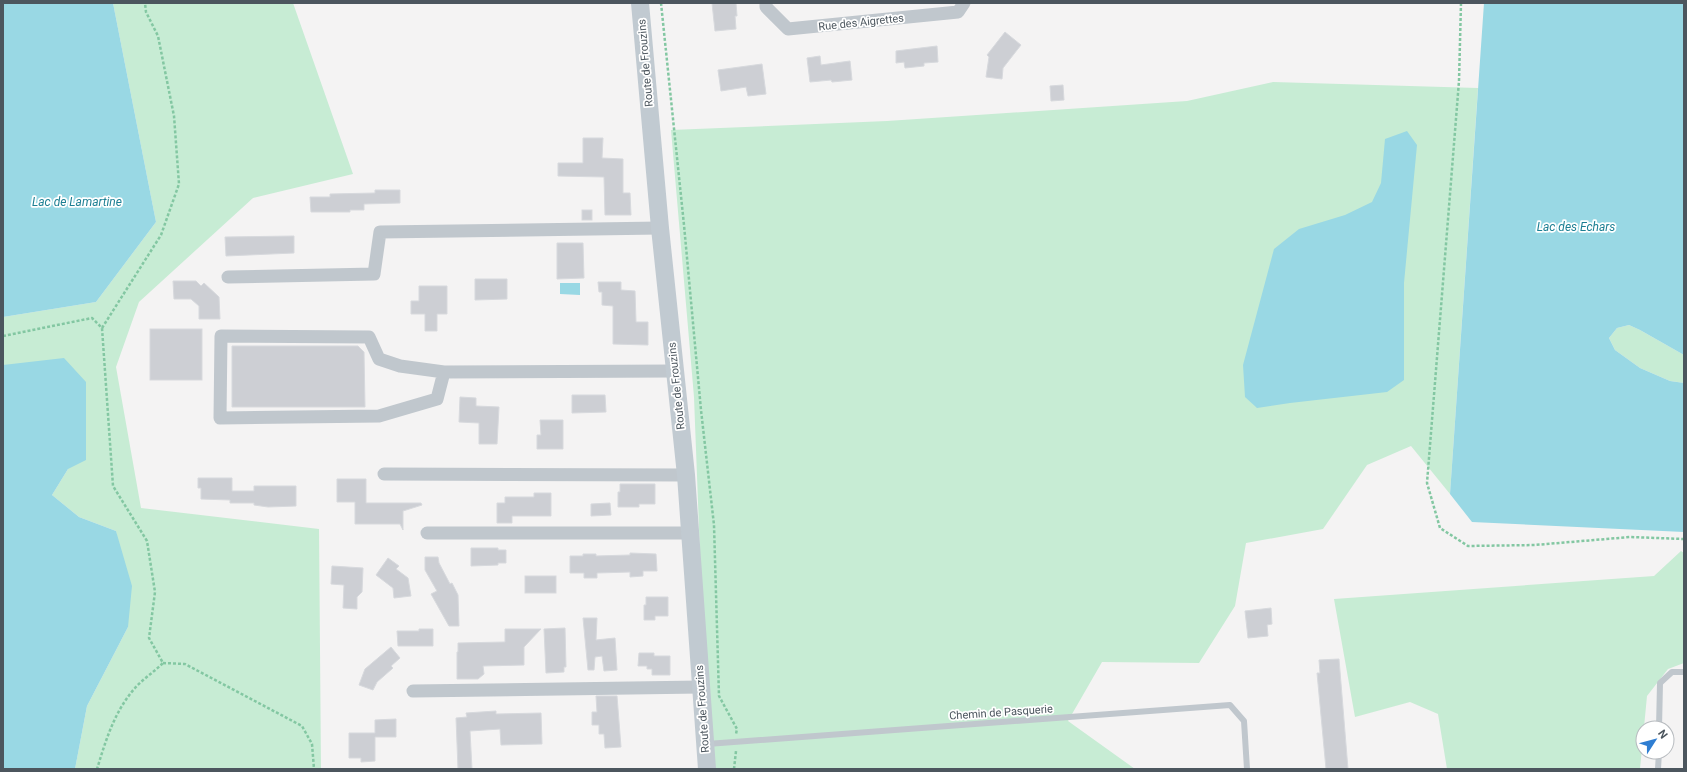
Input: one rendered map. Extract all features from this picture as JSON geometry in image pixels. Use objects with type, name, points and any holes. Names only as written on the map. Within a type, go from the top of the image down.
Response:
[{"type":"main road","name":"Route de Frouzins","points":[[640,3],[644,65],[674,371],[686,475],[707,769]]},
{"type":"street","name":"Rue des Aigrettes","points":[[766,3],[766,8],[788,29],[958,12],[964,3]]},
{"type":"street","points":[[228,277],[374,274],[380,232],[660,228]]},
{"type":"street","points":[[444,372],[437,399],[379,416],[220,418],[220,336],[369,337],[379,359],[400,366],[444,372],[674,371]]},
{"type":"street","points":[[384,474],[686,475]]},
{"type":"street","points":[[427,533],[690,532]]},
{"type":"street","points":[[413,691],[701,687]]},
{"type":"lane","points":[[1659,720],[1660,683],[1672,672],[1684,672]]},
{"type":"lane","name":"Chemin de Pasquerie","points":[[705,744],[1230,705],[1244,721],[1247,769]]},
{"type":"path","points":[[145,3],[146,12],[158,36],[174,116],[179,184],[161,234],[102,328],[113,486],[147,541],[156,592],[149,638],[163,664]]},
{"type":"path","points":[[661,3],[684,224],[700,410],[714,525],[719,696],[736,729],[736,737]]},
{"type":"path","points":[[1461,3],[1459,81],[1427,483],[1440,528],[1468,546],[1535,545],[1630,537],[1684,539]]},
{"type":"path","points":[[3,336],[92,318],[102,328]]},
{"type":"path","points":[[97,769],[108,733],[117,712],[135,688],[163,664],[185,664],[302,726],[312,744],[314,769]]},
{"type":"path","points":[[734,769],[736,744]]},
{"type":"green space","points":[[113,3],[293,3],[353,174],[253,198],[139,302],[116,367],[141,508],[319,529],[321,769],[75,769],[87,706],[128,627],[116,531],[79,517],[52,495],[68,469],[3,365],[3,317],[96,302],[156,222]]},
{"type":"green space","points":[[1273,82],[1478,88],[1450,494],[1411,446],[1367,465],[1323,529],[1246,543],[1235,606],[1199,663],[1102,662],[1068,721],[1135,769],[712,769],[706,712],[694,397],[671,130],[887,121],[1187,101]]},
{"type":"green space","points":[[1629,325],[1684,355],[1684,383],[1670,381],[1640,368],[1615,350],[1609,338],[1617,328]]},
{"type":"green space","points":[[1681,551],[1684,553],[1684,663],[1668,669],[1647,696],[1645,720],[1635,720],[1635,760],[1641,760],[1640,769],[1447,769],[1438,714],[1410,702],[1355,717],[1334,599],[1654,576]]},
{"type":"water","name":"Lac de Lamartine","points":[[3,3],[113,3],[156,222],[96,302],[3,317]]},
{"type":"water","name":"Lac des Echars","points":[[1484,3],[1684,3],[1684,355],[1629,325],[1617,328],[1609,338],[1615,350],[1640,368],[1670,381],[1684,383],[1684,532],[1472,522],[1450,494]]},
{"type":"water","points":[[1407,131],[1417,145],[1404,283],[1404,380],[1387,392],[1257,408],[1245,397],[1243,365],[1274,249],[1299,229],[1345,215],[1372,202],[1381,183],[1385,139]]},
{"type":"water","points":[[560,283],[580,283],[580,295],[560,294]]},
{"type":"water","points":[[64,358],[86,382],[86,460],[68,469],[52,495],[79,517],[116,531],[132,586],[128,627],[87,706],[75,769],[3,769],[3,365]]},
{"type":"building","points":[[712,3],[736,3],[736,29],[715,31]]},
{"type":"building","points":[[1005,32],[1021,45],[1003,68],[1002,79],[986,77],[989,57],[987,55]]},
{"type":"building","points":[[937,46],[938,62],[924,63],[924,66],[905,68],[904,62],[896,63],[896,51]]},
{"type":"building","points":[[820,56],[821,65],[850,61],[852,80],[810,82],[807,58]]},
{"type":"building","points":[[762,64],[766,94],[748,96],[746,87],[721,91],[718,70]]},
{"type":"building","points":[[1063,85],[1064,100],[1051,101],[1050,86]]},
{"type":"building","points":[[583,138],[603,138],[602,158],[623,159],[623,193],[630,193],[631,215],[605,215],[604,177],[558,176],[558,163],[583,163]]},
{"type":"building","points":[[375,190],[400,190],[400,203],[364,204],[364,210],[350,210],[350,212],[311,212],[310,197],[330,197],[330,194],[375,193]]},
{"type":"building","points":[[582,210],[592,210],[592,220],[582,220]]},
{"type":"building","points":[[294,236],[294,253],[226,256],[225,237]]},
{"type":"building","points":[[557,243],[583,243],[584,278],[557,279]]},
{"type":"building","points":[[475,279],[507,279],[507,299],[475,300]]},
{"type":"building","points":[[173,281],[196,281],[201,286],[204,283],[219,297],[220,319],[199,319],[199,306],[191,299],[174,299]]},
{"type":"building","points":[[598,282],[621,282],[621,290],[635,291],[636,322],[648,322],[648,345],[613,344],[613,306],[602,305],[602,292],[599,292]]},
{"type":"building","points":[[419,286],[447,286],[447,314],[437,314],[437,331],[425,331],[425,314],[411,314],[411,301],[419,301]]},
{"type":"building","points":[[150,329],[202,329],[202,380],[150,380]]},
{"type":"building","points":[[232,346],[358,346],[364,352],[365,407],[232,407]]},
{"type":"building","points":[[572,395],[605,395],[606,412],[572,413]]},
{"type":"building","points":[[460,397],[476,398],[476,406],[499,407],[497,444],[479,444],[479,423],[459,422]]},
{"type":"building","points":[[540,420],[563,420],[563,449],[537,449],[537,435],[541,435]]},
{"type":"building","points":[[198,478],[232,478],[232,491],[254,491],[254,486],[296,486],[296,506],[268,507],[254,505],[254,503],[230,503],[230,500],[201,499],[201,488],[198,488]]},
{"type":"building","points":[[337,479],[366,479],[366,503],[421,503],[422,505],[403,511],[403,530],[400,524],[355,524],[355,502],[337,502]]},
{"type":"building","points":[[620,484],[655,484],[655,504],[639,504],[639,507],[618,507],[618,492],[620,492]]},
{"type":"building","points":[[534,493],[551,493],[551,516],[512,516],[512,523],[497,523],[497,503],[505,503],[505,497],[534,497]]},
{"type":"building","points":[[610,503],[611,515],[591,516],[591,504]]},
{"type":"building","points":[[471,548],[498,548],[498,550],[506,550],[506,563],[498,563],[498,565],[471,566]]},
{"type":"building","points":[[630,553],[656,554],[657,571],[643,571],[643,576],[630,577],[630,572],[597,573],[597,578],[584,578],[584,573],[570,573],[570,556],[583,556],[583,554],[596,554],[596,556],[630,555]]},
{"type":"building","points":[[425,557],[438,557],[439,563],[450,584],[452,583],[458,595],[459,626],[449,626],[431,594],[437,591],[425,570]]},
{"type":"building","points":[[388,558],[399,566],[396,569],[408,578],[411,596],[394,598],[393,588],[376,575]]},
{"type":"building","points":[[332,566],[363,568],[362,592],[357,597],[357,609],[343,608],[344,585],[331,584]]},
{"type":"building","points":[[525,576],[556,576],[556,593],[525,593]]},
{"type":"building","points":[[646,597],[668,597],[668,616],[655,616],[655,620],[644,620],[644,605],[646,605]]},
{"type":"building","points":[[1271,608],[1272,624],[1267,625],[1268,636],[1248,638],[1245,611]]},
{"type":"building","points":[[583,618],[597,618],[596,640],[615,638],[617,670],[604,671],[602,656],[595,657],[594,670],[588,670]]},
{"type":"building","points":[[565,628],[566,667],[564,667],[564,672],[546,673],[544,629]]},
{"type":"building","points":[[419,629],[433,629],[433,646],[398,646],[397,631],[419,631]]},
{"type":"building","points":[[505,629],[541,629],[524,647],[524,665],[483,666],[484,674],[478,679],[457,679],[458,643],[505,642]]},
{"type":"building","points":[[391,647],[400,658],[391,666],[393,668],[377,682],[373,690],[359,685],[365,669]]},
{"type":"building","points":[[639,653],[654,653],[654,656],[670,656],[670,675],[652,675],[652,669],[647,669],[647,666],[638,666]]},
{"type":"building","points":[[1339,659],[1348,769],[1326,769],[1317,673],[1320,673],[1319,660]]},
{"type":"building","points":[[596,696],[617,696],[621,747],[605,748],[604,734],[599,734],[599,725],[592,725],[592,712],[597,712]]},
{"type":"building","points":[[496,711],[496,714],[541,713],[542,744],[501,745],[500,729],[470,731],[472,769],[458,769],[456,718],[467,717],[466,713]]},
{"type":"building","points":[[396,719],[396,737],[375,737],[375,761],[361,762],[361,758],[349,758],[349,733],[375,733],[375,720]]}]
